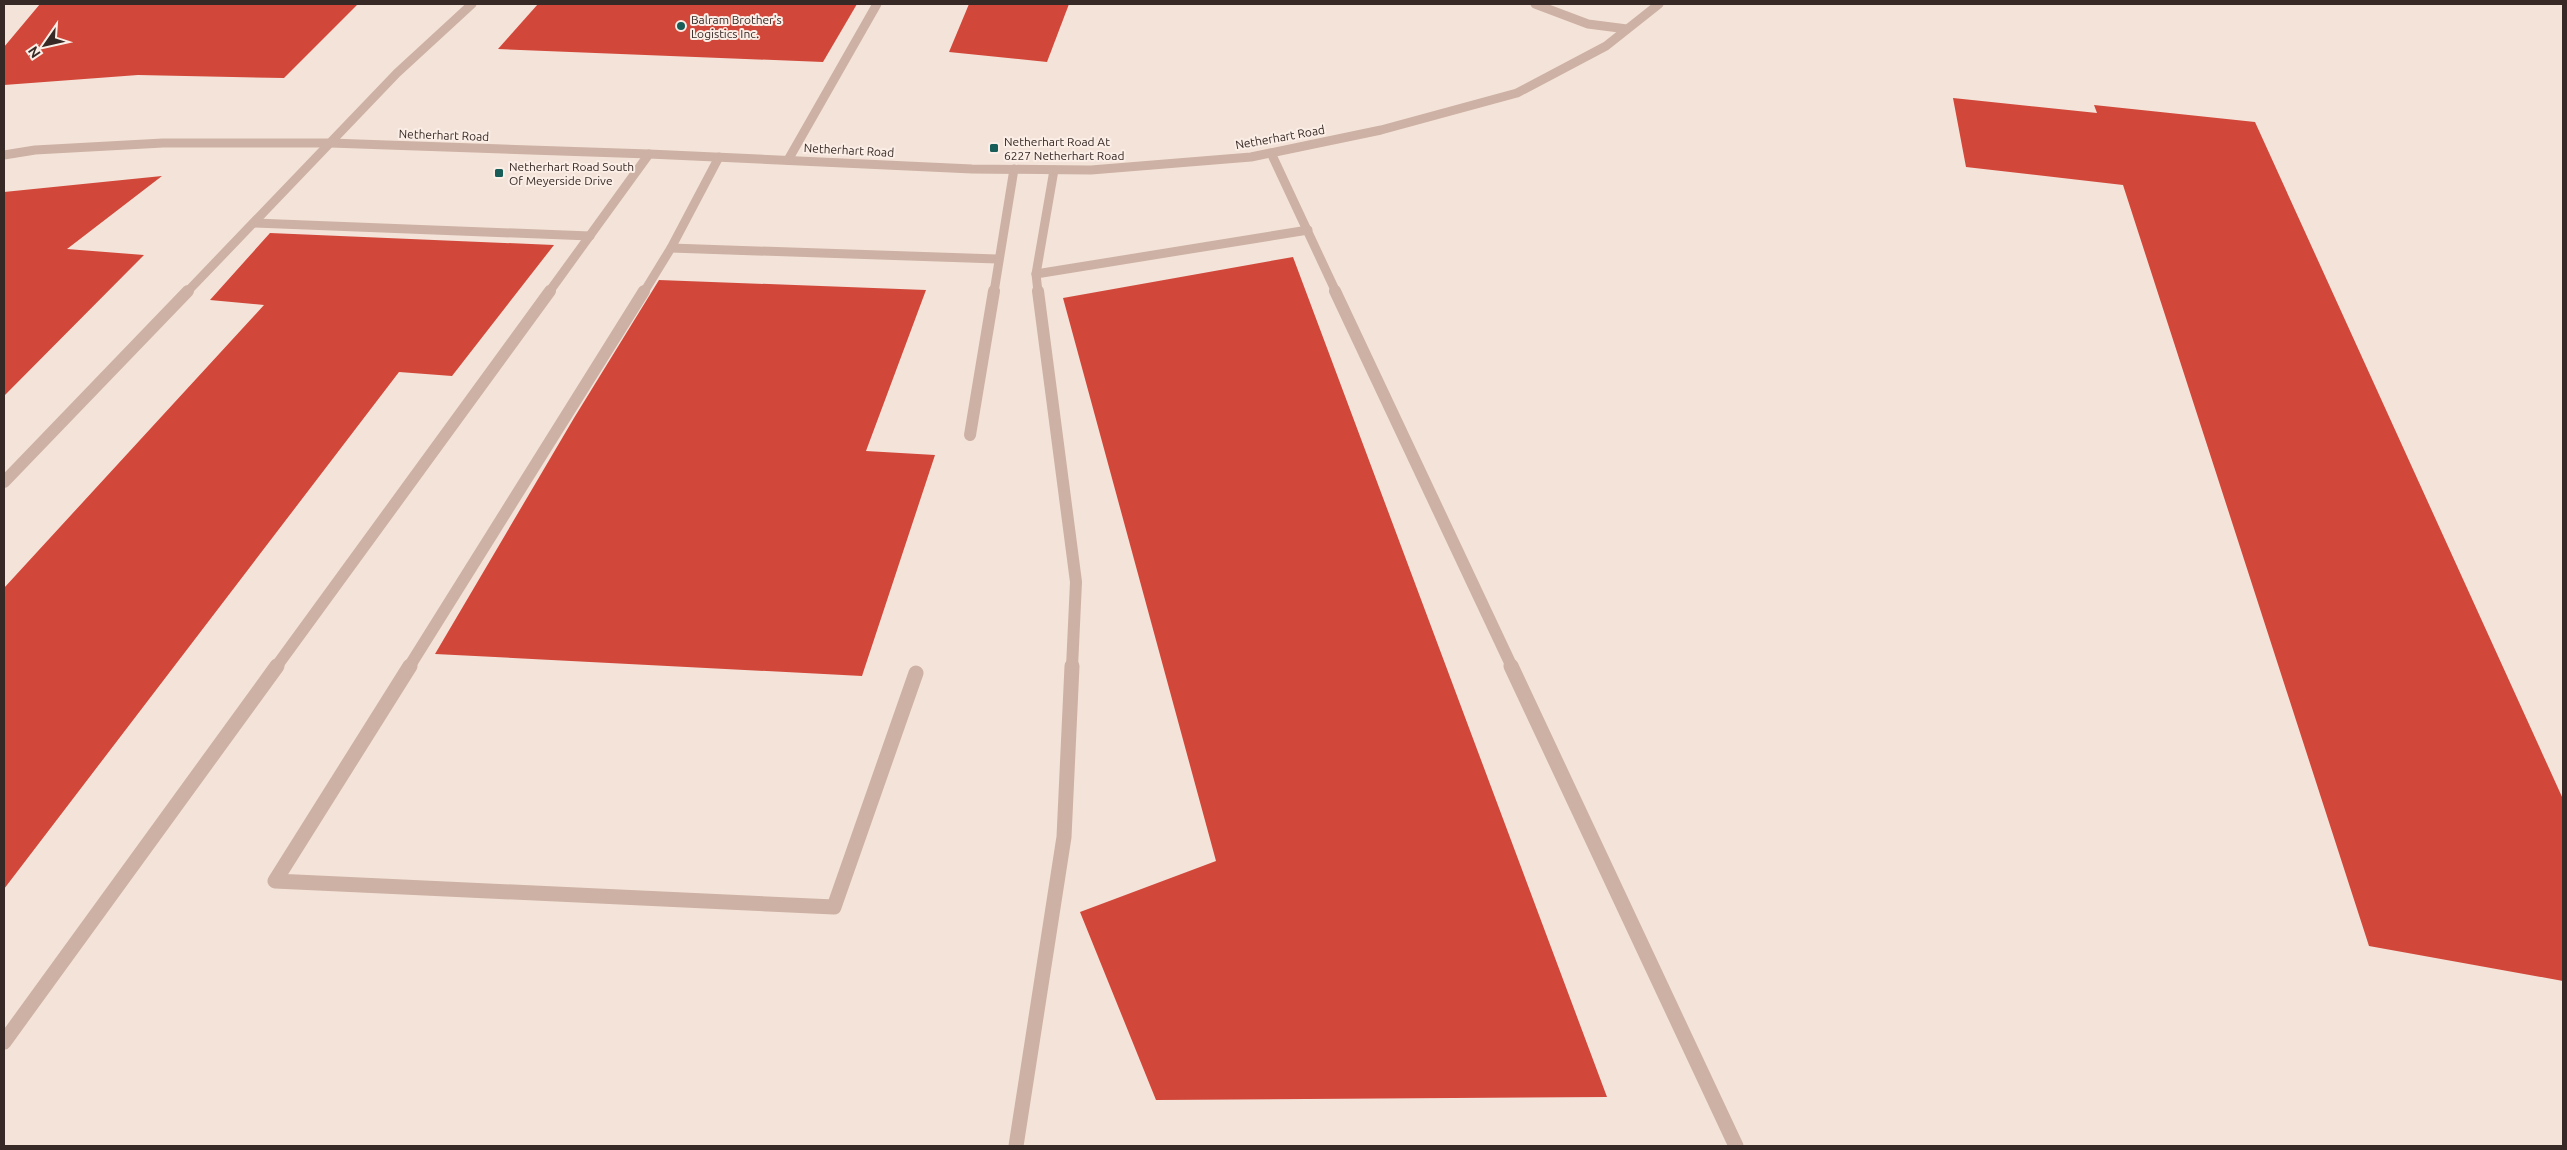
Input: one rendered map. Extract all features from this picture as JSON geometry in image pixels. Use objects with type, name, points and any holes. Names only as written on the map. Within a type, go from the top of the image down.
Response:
[{"type":"street","points":[[4,482],[397,74],[472,4]]},
{"type":"street","points":[[788,160],[876,4]]},
{"type":"street","points":[[1535,4],[1588,24],[1627,29]]},
{"type":"street","name":"Netherhart Road","points":[[4,155],[36,150],[163,143],[330,143],[1054,170],[1091,170],[1250,157],[1381,130],[1517,93],[1606,46],[1659,4]]},
{"type":"street","points":[[1271,153],[1736,1146]]},
{"type":"street","points":[[4,1042],[649,154]]},
{"type":"street","points":[[719,157],[671,248],[276,881],[834,907],[916,672]]},
{"type":"street","points":[[970,434],[997,259],[1014,169]]},
{"type":"street","points":[[1016,1146],[1064,838],[1076,582],[1036,274],[1054,170]]},
{"type":"street","points":[[255,223],[590,236]]},
{"type":"street","points":[[1036,274],[1308,230]]},
{"type":"street","points":[[671,248],[997,259]]},
{"type":"building","points":[[40,4],[358,4],[284,78],[138,75],[4,85],[4,47]]},
{"type":"building","name":"Balram Brother's Logistics Inc.","points":[[538,4],[857,4],[823,62],[498,49]]},
{"type":"building","points":[[969,4],[1069,4],[1047,62],[949,52]]},
{"type":"building","points":[[1953,98],[2097,113],[2094,105],[2255,122],[2563,799],[2563,981],[2369,946],[2123,185],[1966,167]]},
{"type":"building","points":[[162,176],[67,249],[144,255],[4,396],[4,192]]},
{"type":"building","points":[[270,233],[554,245],[452,376],[399,372],[4,889],[4,588],[264,305],[210,300]]},
{"type":"building","points":[[1293,257],[1607,1097],[1156,1100],[1080,912],[1216,861],[1063,298]]},
{"type":"building","points":[[659,280],[926,290],[866,451],[935,455],[862,676],[435,654],[574,418]]},
{"type":"place","name":"Balram Brother's Logistics Inc.","points":[[681,26]]},
{"type":"place","name":"Netherhart Road At 6227 Netherhart Road","points":[[994,148]]},
{"type":"place","name":"Netherhart Road South Of Meyerside Drive","points":[[499,173]]}]
